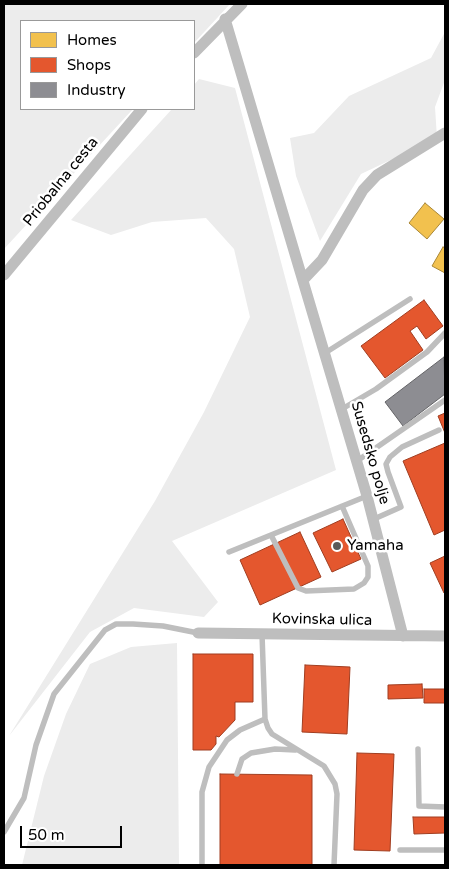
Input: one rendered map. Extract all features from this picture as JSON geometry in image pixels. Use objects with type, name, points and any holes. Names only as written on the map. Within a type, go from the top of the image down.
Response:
[{"type":"street","points":[[195,52],[225,19],[242,4]]},
{"type":"street","name":"Susedsko polje","points":[[225,19],[342,408],[374,519],[403,636]]},
{"type":"street","name":"Priobalna cesta","points":[[4,275],[141,110]]},
{"type":"street","points":[[304,279],[322,260],[363,190],[377,175],[445,133]]},
{"type":"street","name":"Kovinska ulica","points":[[198,633],[445,636]]},
{"type":"lane","points":[[325,353],[410,299]]},
{"type":"lane","points":[[342,408],[376,389],[427,352],[445,333]]},
{"type":"lane","points":[[357,461],[445,400]]},
{"type":"lane","points":[[374,519],[401,507],[386,464],[390,457],[395,452],[439,430]]},
{"type":"lane","points":[[229,552],[367,496]]},
{"type":"lane","points":[[272,535],[298,588],[306,591],[354,589],[364,583],[368,576],[368,566],[342,506]]},
{"type":"lane","points":[[4,832],[24,798],[36,745],[54,694],[105,630],[116,624],[133,624],[164,626],[198,633]]},
{"type":"lane","points":[[262,634],[265,719],[272,734],[324,766],[335,784],[337,794],[334,865]]},
{"type":"lane","points":[[202,865],[202,792],[209,767],[227,740],[240,730],[265,719]]},
{"type":"lane","points":[[237,774],[242,759],[251,753],[275,749],[298,750]]},
{"type":"lane","points":[[418,749],[419,806],[445,806]]},
{"type":"lane","points":[[400,850],[445,850]]},
{"type":"shaded area","points":[[4,4],[230,4],[195,42],[195,20],[20,20],[20,110],[132,110],[4,249]]},
{"type":"shaded area","points":[[445,32],[445,80],[435,107],[437,138],[361,174],[320,241],[296,176],[290,138],[314,133],[349,96],[431,58]]},
{"type":"shaded area","points":[[199,79],[235,88],[336,470],[172,541],[218,602],[204,617],[134,608],[90,632],[9,736],[155,501],[204,412],[250,317],[234,249],[206,218],[152,222],[111,235],[71,220],[171,110],[195,110],[195,84]]},
{"type":"shaded area","points":[[177,643],[179,865],[22,865],[44,776],[66,714],[90,664],[131,647]]},
{"type":"building: Homes","points":[[425,203],[444,219],[427,239],[409,223]]},
{"type":"building: Homes","points":[[443,247],[445,248],[445,273],[432,266]]},
{"type":"building: Shops","points":[[424,300],[443,326],[426,339],[417,326],[410,331],[423,350],[385,378],[361,346]]},
{"type":"building: Shops","points":[[445,413],[445,433],[438,416]]},
{"type":"building: Shops","points":[[445,443],[445,530],[434,535],[403,461]]},
{"type":"building: Shops","name":"Yamaha","points":[[343,519],[361,559],[332,572],[313,533]]},
{"type":"building: Shops","points":[[300,532],[321,577],[260,605],[240,560]]},
{"type":"building: Shops","points":[[445,556],[445,593],[444,593],[430,563]]},
{"type":"building: Shops","points":[[193,654],[253,654],[253,702],[235,702],[235,720],[219,737],[216,736],[216,744],[211,750],[193,750]]},
{"type":"building: Shops","points":[[305,665],[350,667],[347,734],[302,732]]},
{"type":"building: Shops","points":[[422,684],[423,698],[388,699],[388,685]]},
{"type":"building: Shops","points":[[424,689],[445,689],[445,703],[424,703]]},
{"type":"building: Shops","points":[[357,753],[394,754],[390,851],[354,850]]},
{"type":"building: Shops","points":[[220,774],[312,775],[312,865],[220,865]]},
{"type":"building: Shops","points":[[413,817],[445,817],[445,833],[414,834]]},
{"type":"building: Industry","points":[[444,357],[445,394],[403,426],[385,402]]},
{"type":"place","name":"Yamaha","points":[[337,546]]}]
